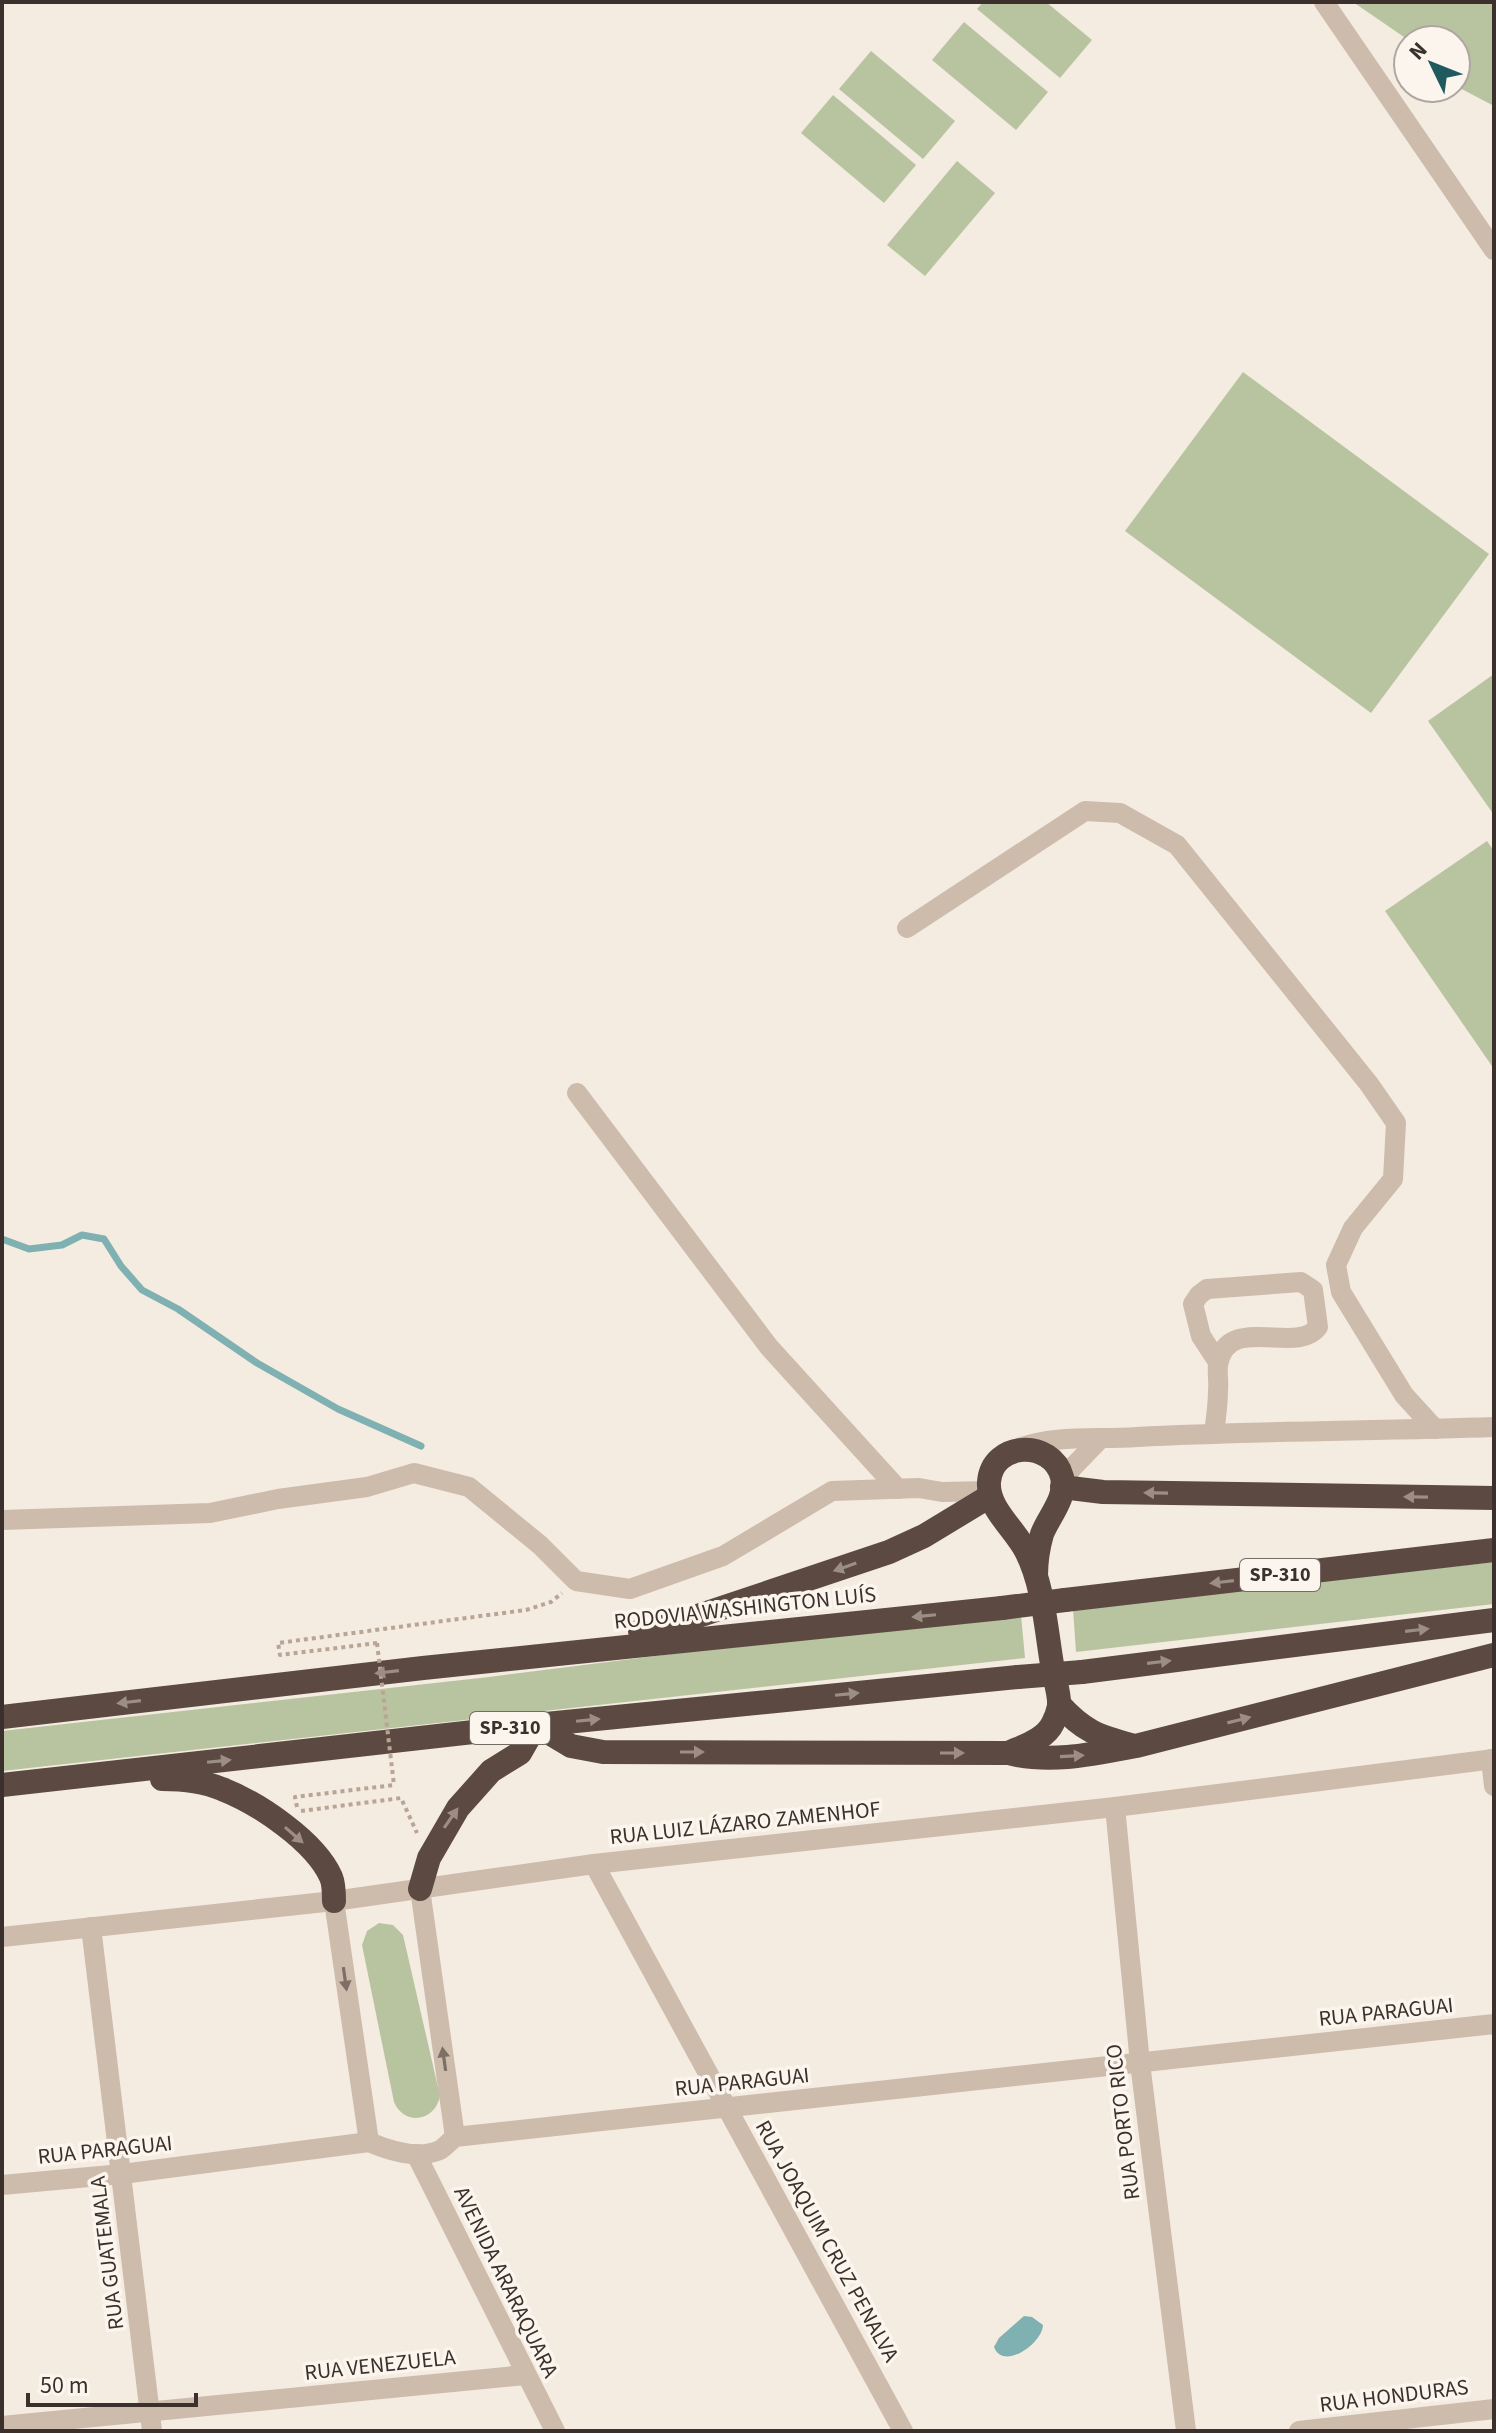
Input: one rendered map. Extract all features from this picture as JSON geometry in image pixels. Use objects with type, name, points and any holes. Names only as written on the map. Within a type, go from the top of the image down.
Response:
[{"type":"highway","points":[[1008,1753],[1040,1738],[1052,1727],[1059,1704],[1036,1576],[1015,1532],[992,1503],[990,1494],[989,1478],[994,1466],[1013,1451],[1026,1449],[1049,1457],[1057,1467],[1062,1485],[1058,1503],[1041,1538],[1036,1576]]},
{"type":"highway","points":[[1062,1485],[1103,1492],[1494,1498]]},
{"type":"highway","points":[[423,1668],[668,1626],[889,1552],[924,1536],[990,1494]]},
{"type":"highway","name":"RODOVIA WASHINGTON LUÍS","points":[[2,1717],[423,1668],[1002,1608],[1494,1550]]},
{"type":"highway","name":"SP-310","points":[[2,1785],[536,1725],[1082,1672],[1494,1620]]},
{"type":"highway","points":[[420,1889],[429,1858],[458,1808],[491,1771],[520,1753],[536,1725],[571,1746],[603,1752],[1008,1753],[1028,1758],[1089,1755],[1136,1746],[1494,1655]]},
{"type":"highway","points":[[1059,1704],[1077,1724],[1096,1735],[1136,1746]]},
{"type":"highway","points":[[63,1779],[185,1779],[221,1788],[289,1829],[314,1853],[332,1878],[334,1901]]},
{"type":"street","points":[[1324,2],[1494,250]]},
{"type":"street","points":[[907,928],[1085,811],[1120,813],[1177,845],[1369,1084],[1396,1123],[1393,1179],[1353,1228],[1336,1265],[1341,1292],[1404,1395],[1435,1429]]},
{"type":"street","points":[[577,1093],[769,1347],[898,1489]]},
{"type":"street","points":[[1214,1433],[1218,1362],[1229,1344],[1246,1336],[1302,1338],[1312,1335],[1318,1327],[1313,1290],[1301,1282],[1207,1289],[1199,1295],[1193,1304],[1201,1336],[1218,1362]]},
{"type":"street","points":[[1013,1451],[1055,1438],[1099,1440],[1214,1433],[1494,1427]]},
{"type":"street","points":[[1062,1485],[1078,1460],[1099,1440]]},
{"type":"street","points":[[2,1520],[210,1513],[278,1499],[367,1487],[414,1473],[469,1487],[540,1545],[576,1581],[630,1589],[723,1556],[832,1491],[919,1488],[990,1494]]},
{"type":"street","points":[[1492,1759],[1494,1786]]},
{"type":"street","name":"RUA LUIZ LÁZARO ZAMENHOF","points":[[2,1937],[334,1901],[594,1864],[1115,1807],[1492,1759]]},
{"type":"street","name":"RUA PORTO RICO","points":[[1115,1807],[1140,2063],[1186,2431]]},
{"type":"street","name":"RUA JOAQUIM CRUZ PENALVA","points":[[594,1864],[903,2431]]},
{"type":"street","points":[[420,1889],[455,2137]]},
{"type":"street","points":[[334,1901],[369,2142]]},
{"type":"street","name":"RUA GUATEMALA","points":[[91,1927],[151,2421]]},
{"type":"street","name":"RUA PARAGUAI","points":[[2,2185],[122,2174],[369,2142],[390,2151],[416,2154],[440,2150],[455,2137],[1494,2024]]},
{"type":"street","name":"AVENIDA ARARAQUARA","points":[[416,2154],[555,2431]]},
{"type":"street","name":"RUA VENEZUELA","points":[[2,2426],[151,2421],[525,2375]]},
{"type":"street","name":"RUA HONDURAS","points":[[1299,2431],[1340,2429],[1494,2409]]},
{"type":"path","points":[[429,1858],[401,1798],[297,1811],[295,1797],[394,1785],[377,1643],[280,1655],[278,1643],[526,1610],[551,1602],[576,1581]]},
{"type":"green space","points":[[983,2],[1046,2],[1092,40],[1060,78],[977,9]]},
{"type":"green space","points":[[1353,2],[1494,2],[1494,106],[1472,94],[1472,24],[1392,24],[1392,29]]},
{"type":"green space","points":[[964,22],[1048,92],[1016,130],[932,60]]},
{"type":"green space","points":[[871,51],[955,121],[923,159],[839,89]]},
{"type":"green space","points":[[833,95],[916,165],[884,203],[801,133]]},
{"type":"green space","points":[[957,161],[995,193],[925,276],[887,245]]},
{"type":"green space","points":[[1243,372],[1489,554],[1371,713],[1125,531]]},
{"type":"green space","points":[[1494,674],[1494,815],[1428,721]]},
{"type":"green space","points":[[1487,841],[1494,851],[1494,1069],[1385,911]]},
{"type":"green space","points":[[1494,1562],[1494,1604],[1076,1652],[1073,1609]]},
{"type":"green space","points":[[1021,1615],[1025,1658],[2,1771],[2,1731]]},
{"type":"green space","points":[[379,1923],[393,1925],[403,1935],[440,2096],[432,2111],[419,2118],[405,2115],[394,2102],[362,1945],[367,1931]]},
{"type":"water","points":[[1024,2316],[1032,2317],[1043,2325],[1036,2340],[1013,2356],[999,2354],[994,2347],[999,2338]]},
{"type":"waterway","points":[[2,1239],[29,1249],[62,1245],[82,1235],[104,1239],[121,1266],[142,1290],[178,1309],[257,1363],[338,1409],[421,1446]]}]
